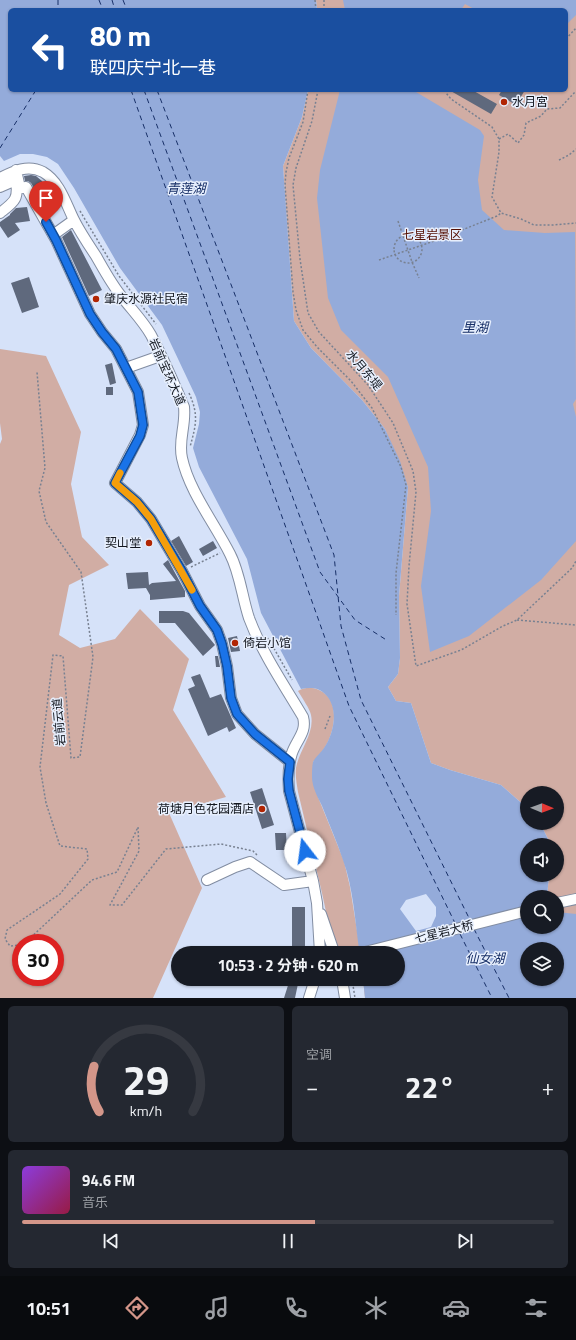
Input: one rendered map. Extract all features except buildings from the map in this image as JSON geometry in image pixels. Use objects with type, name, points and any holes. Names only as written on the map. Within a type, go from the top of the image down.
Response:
[{"type":"street","name":"岩前宝环大道","points":[[0,178],[16,170],[27,168],[44,172],[56,185],[74,220],[121,296],[143,322],[151,336],[184,407],[185,416],[180,447],[183,463],[191,484],[227,549],[235,568],[249,618],[259,641],[305,723],[304,730],[296,744],[290,762]]},
{"type":"street","points":[[16,170],[20,188],[26,187],[52,234],[90,314],[116,349],[138,392],[143,425],[140,436],[115,483],[137,502],[151,519],[182,571],[200,606],[217,630],[227,666],[231,698],[237,714],[255,734],[290,762],[288,779],[289,791],[313,881],[317,903],[320,946]]},
{"type":"street","points":[[0,186],[16,180],[18,190],[14,202],[0,213]]},
{"type":"street","points":[[52,234],[74,220]]},
{"type":"street","points":[[126,368],[160,356]]},
{"type":"street","points":[[207,880],[250,862],[284,885],[313,881]]},
{"type":"street","points":[[564,901],[576,898]]},
{"type":"street","points":[[317,903],[333,946]]},
{"type":"street","name":"七星岩大桥","points":[[389,946],[520,913]]},
{"type":"street","points":[[309,998],[313,986]]},
{"type":"street","points":[[343,986],[345,998]]},
{"type":"path","points":[[568,37],[576,28]]},
{"type":"path","points":[[308,92],[303,122],[289,158],[285,185],[293,292],[296,310],[303,330],[317,347],[351,381],[372,408],[401,467],[406,485],[396,573],[396,615]]},
{"type":"path","name":"水月东堤","points":[[318,92],[312,121],[296,168],[293,185],[300,259],[308,313],[319,332],[368,385],[392,423],[413,471],[416,492],[407,604],[416,666],[461,650],[517,620]]},
{"type":"path","points":[[446,92],[451,99],[492,126],[499,139],[499,152],[492,197],[500,213],[521,219],[534,225],[576,223]]},
{"type":"path","points":[[499,139],[508,134],[518,144],[524,135],[526,124],[541,116],[547,109],[560,108],[575,92],[576,93]]},
{"type":"path","points":[[559,160],[569,155],[576,149]]},
{"type":"path","points":[[32,198],[56,185]]},
{"type":"path","points":[[379,260],[497,216],[500,213]]},
{"type":"path","points":[[398,221],[419,278]]},
{"type":"path","points":[[403,236],[412,236],[416,238],[421,245],[421,254],[412,262],[404,262],[395,254],[394,249],[396,241],[403,236]]},
{"type":"path","name":"岩前云道","points":[[12,946],[10,946],[5,939],[7,930],[60,894],[88,859],[87,849],[60,846],[46,803],[40,767],[53,655],[63,656],[71,758],[80,757],[93,657],[81,572],[46,522],[39,491],[45,468],[37,372]]},
{"type":"path","points":[[182,571],[227,549]]},
{"type":"path","points":[[517,620],[572,568],[576,561]]},
{"type":"path","points":[[517,620],[576,625]]},
{"type":"path","points":[[325,729],[330,716]]},
{"type":"path","points":[[35,934],[92,880],[118,872],[138,827],[139,851],[110,905],[122,904],[166,848],[221,844],[253,851],[260,860],[250,862]]},
{"type":"path","points":[[353,986],[355,998]]},
{"type":"green space","name":"七星岩景区","points":[[316,0],[576,0],[576,998],[365,998],[364,986],[405,986],[405,946],[383,946],[520,928],[520,934],[564,934],[564,890],[548,890],[548,882],[564,882],[564,838],[548,838],[544,830],[564,830],[564,786],[520,786],[520,802],[501,785],[431,763],[411,703],[396,701],[388,687],[398,674],[400,658],[399,596],[408,487],[385,429],[362,400],[311,348],[294,321],[283,166],[302,117],[308,92],[568,92],[568,8],[317,8]]},
{"type":"green space","points":[[0,349],[46,356],[81,432],[71,484],[82,537],[109,565],[69,585],[59,635],[80,648],[115,639],[140,609],[189,659],[173,710],[226,797],[169,813],[202,888],[176,946],[171,946],[171,958],[153,998],[0,998],[0,444],[2,439],[0,423]]},
{"type":"green space","name":"七星岩景区","points":[[314,688],[326,694],[331,700],[333,708],[333,724],[329,740],[313,762],[318,797],[344,861],[350,887],[360,946],[336,946],[334,944],[331,935],[298,792],[296,768],[309,735],[312,722],[309,710],[298,691],[303,689]]},
{"type":"water","name":"青莲湖","points":[[0,0],[316,0],[317,8],[8,8],[8,92],[308,92],[302,117],[283,166],[294,321],[311,348],[362,400],[385,429],[400,461],[408,487],[399,596],[400,658],[398,674],[388,687],[396,701],[411,703],[431,763],[501,785],[520,802],[520,830],[544,830],[548,838],[520,838],[520,882],[548,882],[548,890],[520,890],[520,934],[564,934],[564,913],[576,914],[576,998],[365,998],[364,986],[405,986],[405,946],[359,946],[353,904],[346,870],[336,840],[313,785],[312,777],[313,762],[323,750],[330,735],[334,721],[333,707],[326,695],[320,690],[311,688],[301,689],[261,613],[247,559],[199,467],[193,448],[199,424],[200,412],[196,397],[162,325],[120,268],[74,188],[58,164],[47,157],[33,154],[20,154],[4,161],[0,156]],"holes":[[[426,894],[436,907],[436,916],[431,927],[416,931],[400,909],[406,900]]]},
{"type":"water","points":[[343,0],[576,0],[576,15],[568,23],[568,8],[472,8],[465,4],[462,8],[345,8]]},
{"type":"water","name":"里湖","points":[[340,92],[416,92],[480,130],[484,136],[478,180],[482,210],[504,230],[545,233],[575,232],[576,399],[573,404],[576,417],[576,541],[541,580],[469,636],[430,652],[421,586],[431,511],[428,467],[388,377],[341,330],[328,298],[317,198],[320,170]]},
{"type":"ferry route","points":[[58,0],[58,8]]},
{"type":"ferry route","points":[[99,0],[102,8]]},
{"type":"ferry route","points":[[112,0],[114,8]]},
{"type":"ferry route","points":[[123,0],[126,8]]},
{"type":"ferry route","points":[[0,148],[35,92]]},
{"type":"ferry route","points":[[132,92],[349,706],[455,923]]},
{"type":"ferry route","points":[[145,92],[320,572],[355,620],[388,641]]},
{"type":"ferry route","points":[[158,92],[334,555],[341,626],[361,700],[470,920]]},
{"type":"ferry route","points":[[474,929],[509,998]]},
{"type":"ferry route","points":[[460,934],[492,998]]},
{"type":"slow traffic","points":[[120,473],[115,483],[137,502],[151,519],[192,590]]},
{"type":"place","name":"水月宮","points":[[504,102]]},
{"type":"place","name":"肇庆水源社民宿","points":[[96,299]]},
{"type":"place","name":"契山堂","points":[[149,543]]},
{"type":"place","name":"倚岩小馆","points":[[235,643]]},
{"type":"place","name":"荷塘月色花园酒店","points":[[262,809]]},
{"type":"route","points":[[46,222],[56,240],[90,314],[116,349],[138,392],[143,425],[140,436],[115,483],[137,502],[151,519],[182,571],[200,606],[217,630],[227,666],[231,698],[237,714],[255,734],[290,762],[288,779],[289,791],[305,851]]},
{"type":"water label","name":"仙女湖","points":[[485,958]]}]
